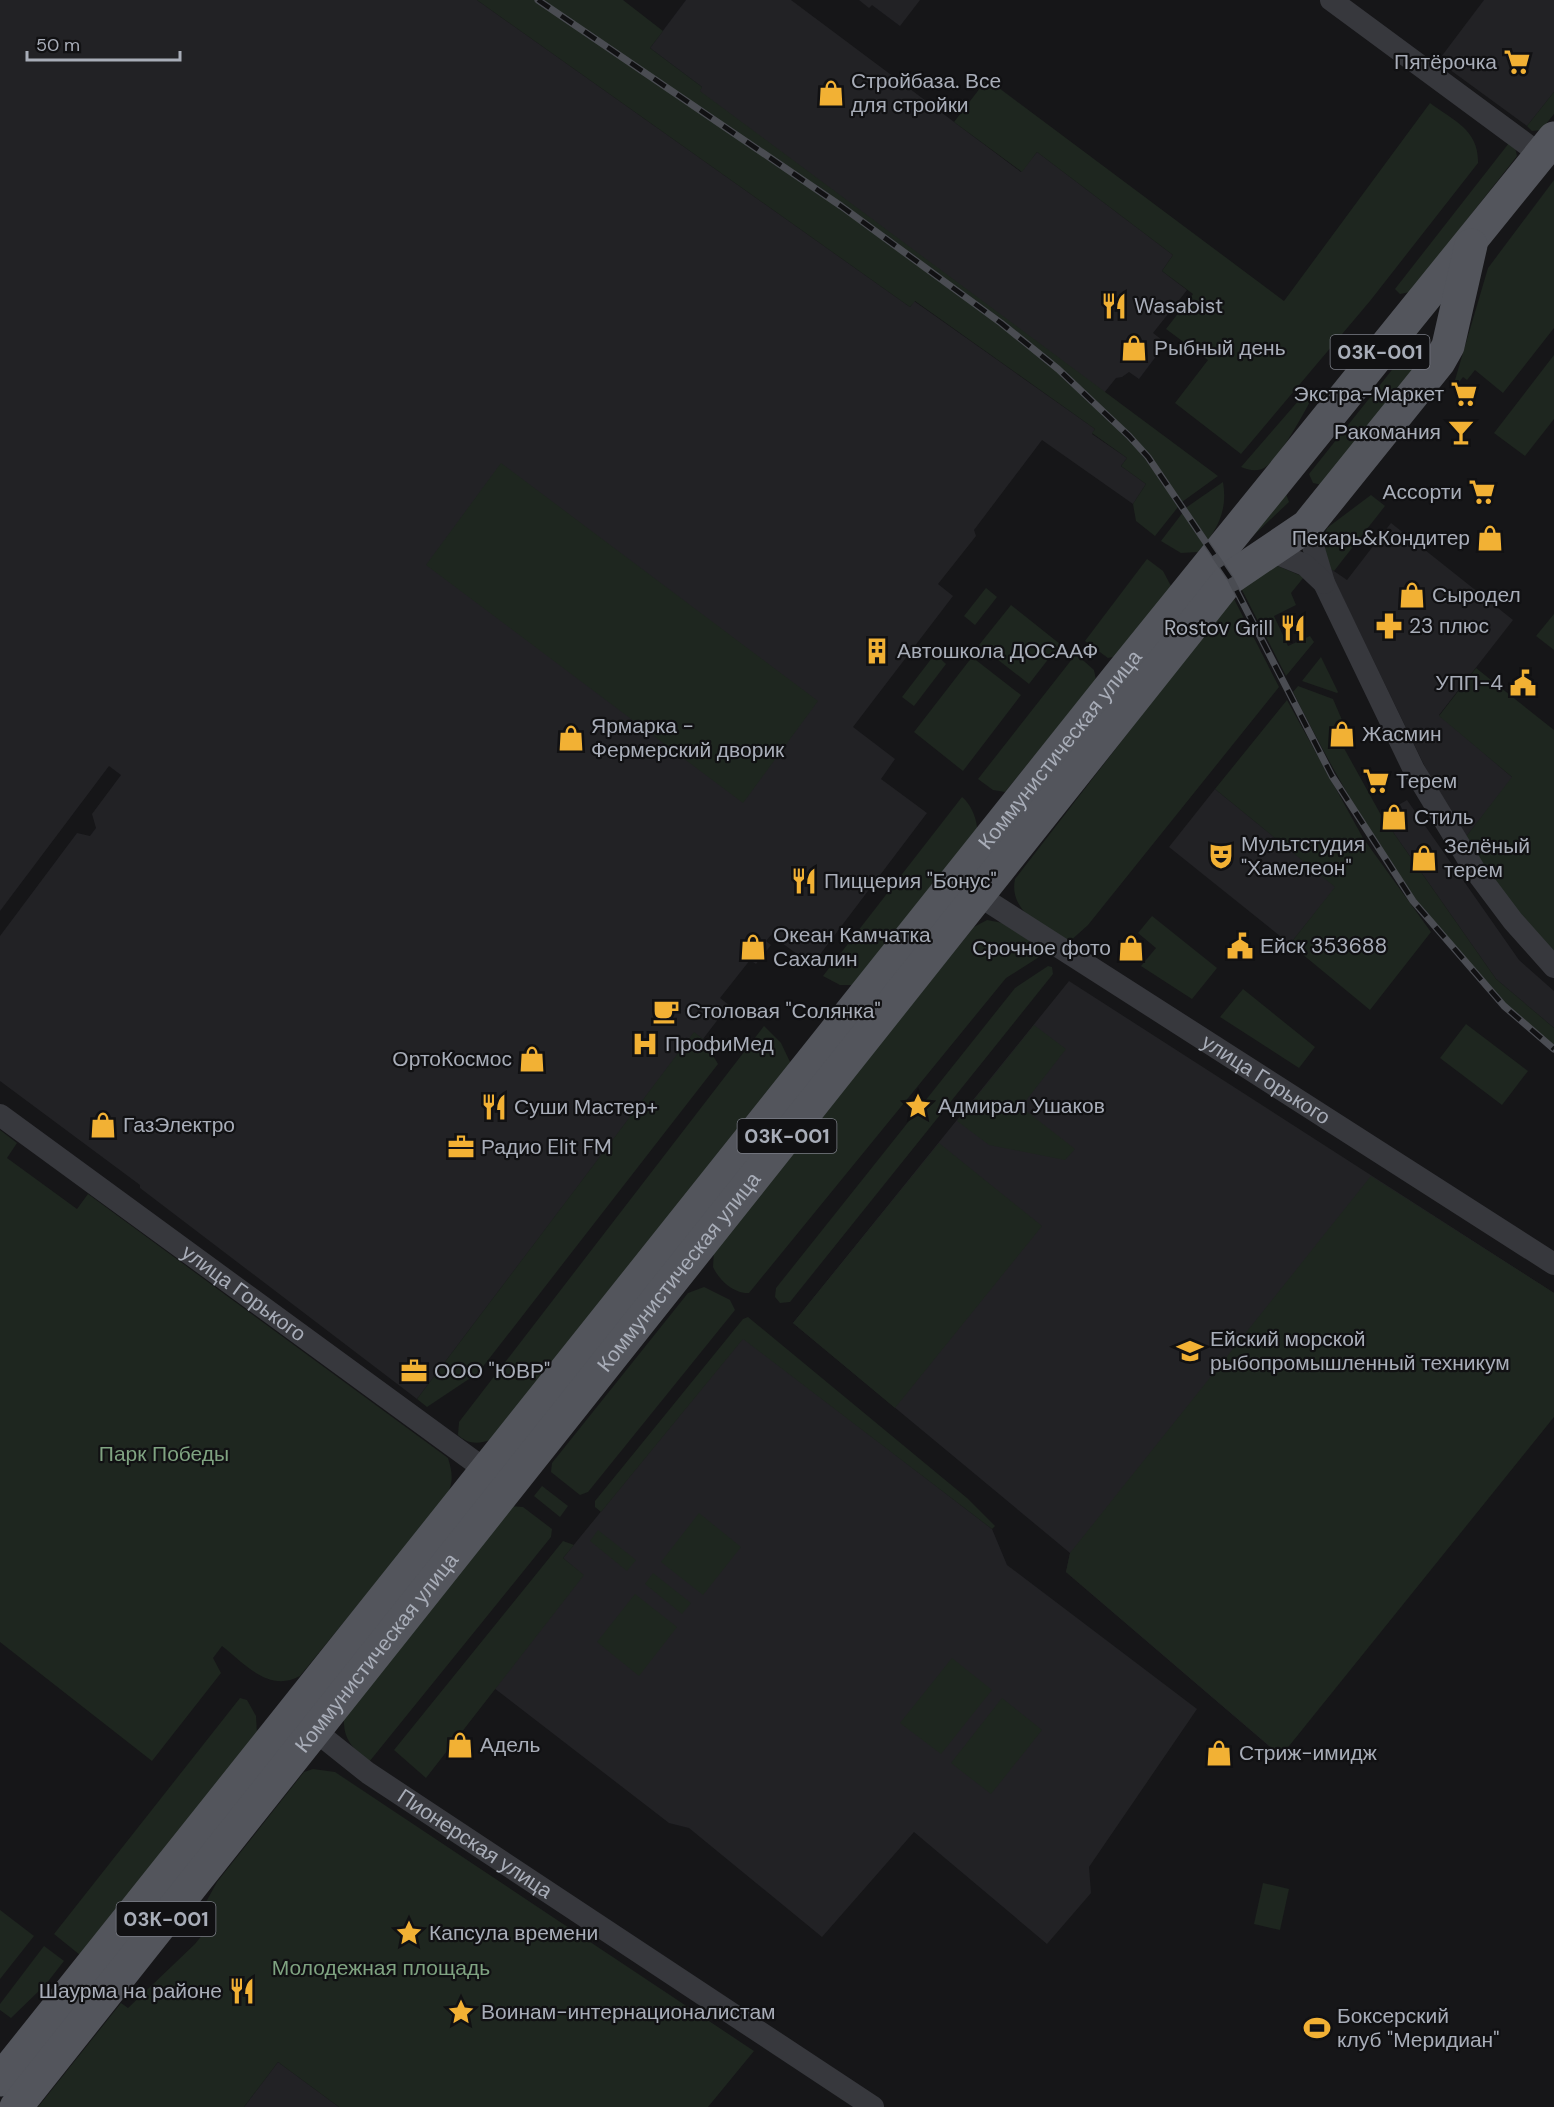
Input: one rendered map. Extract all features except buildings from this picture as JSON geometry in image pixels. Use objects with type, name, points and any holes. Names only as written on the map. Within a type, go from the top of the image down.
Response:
[{"type":"main road","name":"Коммунистическая улица","points":[[16,2107],[304,1723],[487,1471],[1288,466],[1547,147]]},
{"type":"main road","name":"Коммунистическая улица","points":[[0,2080],[304,1723],[978,895],[1230,578],[1307,526],[1439,362],[1448,346],[1473,239]]},
{"type":"main road","points":[[1411,315],[1448,346]]},
{"type":"main road","points":[[1288,466],[1307,526]]},
{"type":"street","points":[[1331,0],[1510,132],[1547,147]]},
{"type":"street","points":[[1307,526],[1324,583],[1432,801],[1493,895],[1554,966]]},
{"type":"street","points":[[1270,551],[1305,565],[1324,583]]},
{"type":"street","name":"улица Горького","points":[[978,895],[1554,1263]]},
{"type":"street","name":"улица Горького","points":[[0,1115],[487,1471]]},
{"type":"street","name":"Пионерская улица","points":[[304,1723],[368,1773],[873,2107]]},
{"type":"shaded area","points":[[0,0],[477,0],[910,307],[914,301],[1095,429],[1092,434],[1127,458],[1121,466],[1146,484],[1133,504],[1042,440],[974,530],[976,536],[938,584],[953,596],[853,727],[895,759],[881,779],[927,813],[812,965],[771,935],[766,941],[771,945],[756,964],[750,960],[720,998],[729,1005],[703,1039],[694,1033],[417,1399],[140,1188],[140,1185],[0,1081],[0,936],[77,833],[90,836],[96,828],[92,814],[121,775],[109,766],[0,911]]},
{"type":"shaded area","points":[[686,0],[791,0],[1021,172],[1037,152],[1173,255],[1162,271],[1187,290],[1153,333],[1166,343],[1139,379],[1129,372],[1116,378],[1104,393],[699,91],[702,87],[650,48]]},
{"type":"shaded area","points":[[859,0],[920,0],[900,26],[872,5],[869,8]]},
{"type":"shaded area","points":[[1484,0],[1554,0],[1554,92],[1527,126],[1438,61]]},
{"type":"shaded area","points":[[1391,523],[1513,620],[1439,715],[1513,778],[1465,838],[1430,777],[1328,567],[1347,580]]},
{"type":"shaded area","points":[[1215,789],[1336,887],[1290,944],[1169,847]]},
{"type":"shaded area","points":[[1407,800],[1519,960],[1554,991],[1554,1028],[1496,979],[1381,815]]},
{"type":"shaded area","name":"Ейский морской рыбопромышленный техникум","points":[[1069,981],[1554,1293],[1554,1393],[1275,1751],[1066,1572],[1070,1553],[793,1323]]},
{"type":"shaded area","points":[[743,1338],[992,1529],[1007,1565],[1197,1709],[1089,1867],[1091,1893],[1047,1944],[914,1832],[822,1937],[689,1828],[669,1823],[494,1688],[583,1575],[563,1558]]},
{"type":"shaded area","points":[[278,2062],[339,2107],[244,2107]]},
{"type":"green space","points":[[477,0],[623,0],[663,31],[650,48],[702,87],[700,91],[1218,476],[1182,502],[1155,536],[1136,521],[1133,504],[1146,484],[1121,466],[1127,458],[1092,433],[1095,429],[915,301],[910,307]]},
{"type":"green space","points":[[987,79],[1284,301],[1430,103],[1470,134],[1477,152],[1478,163],[1370,301],[1241,454],[1175,403],[1208,360],[1166,329],[1193,294],[1162,271],[1173,255],[1037,152],[1022,172],[954,122]]},
{"type":"green space","points":[[1554,92],[1554,114],[1541,130],[1532,131],[1527,126]]},
{"type":"green space","points":[[1509,143],[1515,147],[1517,156],[1410,292],[1400,294],[1395,289]]},
{"type":"green space","points":[[1554,180],[1554,328],[1503,393],[1475,370],[1467,380],[1463,377],[1457,385],[1455,380],[1488,268]]},
{"type":"green space","points":[[1411,346],[1425,356],[1322,485],[1313,483],[1309,474]]},
{"type":"green space","points":[[1554,355],[1554,419],[1525,456],[1494,433]]},
{"type":"green space","points":[[1306,392],[1313,396],[1277,456],[1261,469],[1252,470],[1241,467]]},
{"type":"green space","points":[[501,463],[818,701],[743,803],[426,565]]},
{"type":"green space","points":[[1223,482],[1224,502],[1220,520],[1198,552],[1181,553],[1161,541],[1187,507]]},
{"type":"green space","points":[[1284,488],[1289,502],[1238,550]]},
{"type":"green space","points":[[1371,495],[1385,506],[1334,571],[1328,567],[1323,540],[1327,528]]},
{"type":"green space","points":[[1147,559],[1163,571],[1171,586],[1117,656],[1108,658],[1085,641]]},
{"type":"green space","points":[[1273,564],[1304,577],[1291,593],[1296,605],[1274,616],[1288,646],[1310,636],[1314,642],[1286,676],[1241,588]]},
{"type":"green space","points":[[986,588],[997,597],[975,625],[964,616]]},
{"type":"green space","points":[[1233,597],[1279,687],[1088,925],[1068,943],[1039,924],[1023,910],[1014,891],[1015,879]]},
{"type":"green space","points":[[1011,605],[1060,644],[1029,684],[979,645]]},
{"type":"green space","points":[[1554,614],[1554,650],[1536,636]]},
{"type":"green space","points":[[935,654],[946,664],[914,706],[902,697]]},
{"type":"green space","points":[[1076,654],[1094,670],[1096,680],[1005,792],[993,790],[978,779]]},
{"type":"green space","points":[[972,657],[1021,695],[963,771],[914,732]]},
{"type":"green space","points":[[1321,657],[1338,692],[1337,693],[1302,681]]},
{"type":"green space","points":[[1476,668],[1554,730],[1554,956],[1522,918],[1465,838],[1512,777],[1439,716]]},
{"type":"green space","points":[[1298,686],[1333,699],[1342,720],[1331,734],[1340,741],[1381,815],[1496,979],[1554,1028],[1554,1045],[1512,1010],[1473,970],[1404,883],[1374,837],[1318,741],[1293,692]]},
{"type":"green space","points":[[1287,700],[1363,838],[1431,932],[1370,1010],[1290,944],[1335,887],[1215,789]]},
{"type":"green space","points":[[962,797],[973,813],[977,832],[853,985],[840,985],[823,976]]},
{"type":"green space","points":[[1152,916],[1217,968],[1192,999],[1141,966],[1156,948],[1138,933]]},
{"type":"green space","points":[[987,920],[1003,923],[1047,952],[1006,978],[749,1293],[743,1293],[728,1285],[713,1267],[714,1250],[974,927]]},
{"type":"green space","points":[[1048,966],[1052,967],[1053,974],[790,1302],[780,1303],[775,1297],[776,1288],[1015,988]]},
{"type":"green space","points":[[1243,989],[1315,1047],[1299,1068],[1220,1017]]},
{"type":"green space","points":[[1466,1024],[1528,1071],[1502,1105],[1440,1058]]},
{"type":"green space","points":[[1034,1025],[1066,1049],[1021,1107],[1075,1149],[1065,1160],[989,1145],[957,1121]]},
{"type":"green space","points":[[764,1026],[781,1043],[791,1064],[493,1439],[474,1443],[466,1441],[458,1435],[459,1422]]},
{"type":"green space","points":[[694,1032],[703,1039],[718,1064],[478,1373],[427,1407],[417,1399]]},
{"type":"green space","name":"Парк Победы","points":[[0,1130],[17,1143],[7,1158],[77,1209],[88,1194],[448,1458],[450,1464],[451,1484],[444,1499],[300,1676],[289,1680],[268,1679],[249,1668],[222,1646],[213,1658],[221,1673],[152,1761],[0,1642]]},
{"type":"green space","points":[[939,1143],[1042,1226],[895,1408],[793,1323]]},
{"type":"green space","points":[[1371,1176],[1554,1293],[1554,1417],[1281,1756],[1066,1572],[1070,1553]]},
{"type":"green space","points":[[704,1287],[730,1300],[735,1310],[588,1492],[580,1495],[551,1472],[552,1463],[688,1293]]},
{"type":"green space","points":[[748,1317],[967,1498],[995,1526],[992,1529],[743,1339],[601,1512],[595,1507],[595,1501],[743,1319]]},
{"type":"green space","points":[[542,1486],[568,1506],[560,1517],[534,1496]]},
{"type":"green space","points":[[510,1506],[523,1507],[552,1529],[551,1537],[369,1762],[347,1738],[344,1718]]},
{"type":"green space","points":[[699,1513],[741,1547],[703,1595],[661,1562]]},
{"type":"green space","points":[[598,1530],[636,1560],[627,1571],[590,1541]]},
{"type":"green space","points":[[563,1541],[574,1545],[563,1558],[584,1575],[426,1778],[394,1750]]},
{"type":"green space","points":[[653,1573],[691,1603],[682,1614],[645,1584]]},
{"type":"green space","points":[[635,1594],[677,1627],[639,1676],[597,1642]]},
{"type":"green space","points":[[952,1658],[992,1690],[941,1754],[900,1723]]},
{"type":"green space","points":[[240,1698],[247,1700],[256,1716],[257,1735],[80,1955],[54,1934]]},
{"type":"green space","points":[[1002,1698],[1042,1730],[991,1794],[951,1763]]},
{"type":"green space","name":"Молодежная площадь","points":[[313,1769],[335,1772],[754,2051],[708,2107],[339,2107],[278,2062],[244,2107],[38,2107],[121,2003],[128,2008],[195,1944],[206,1930],[195,1922],[217,1882],[304,1772]]},
{"type":"green space","points":[[1263,1883],[1289,1889],[1280,1930],[1254,1924]]},
{"type":"green space","points":[[0,1910],[34,1936],[0,1979]]},
{"type":"green space","points":[[44,1946],[64,1961],[46,1984],[11,2018],[0,2010],[0,2004]]},
{"type":"railway","points":[[538,0],[841,206],[1001,323],[1058,369],[1129,436],[1148,457],[1230,578],[1332,776],[1413,901],[1504,1006],[1554,1049]]},
{"type":"place","name":"Пятёрочка","points":[[1517,62]]},
{"type":"place","name":"Стройбаза. Все для стройки","points":[[831,93]]},
{"type":"place","name":"Wasabist","points":[[1114,306]]},
{"type":"place","name":"Рыбный день","points":[[1134,348]]},
{"type":"place","name":"Экстра-Маркет","points":[[1464,394]]},
{"type":"place","name":"Ракомания","points":[[1461,432]]},
{"type":"place","name":"Ассорти","points":[[1482,492]]},
{"type":"place","name":"Пекарь&Кондитер","points":[[1490,538]]},
{"type":"place","name":"Сыродел","points":[[1412,595]]},
{"type":"place","name":"23 плюс","points":[[1389,626]]},
{"type":"place","name":"Rostov Grill","points":[[1293,628]]},
{"type":"place","name":"Автошкола ДОСААФ","points":[[877,651]]},
{"type":"place","name":"УПП-4","points":[[1523,683]]},
{"type":"place","name":"Жасмин","points":[[1342,734]]},
{"type":"place","name":"Ярмарка - Фермерский дворик","points":[[571,738]]},
{"type":"place","name":"Терем","points":[[1376,781]]},
{"type":"place","name":"Стиль","points":[[1394,817]]},
{"type":"place","name":"Мультстудия \"Хамелеон\"","points":[[1221,856]]},
{"type":"place","name":"Зелёный терем","points":[[1424,858]]},
{"type":"place","name":"Пиццерия \"Бонус\"","points":[[804,881]]},
{"type":"place","name":"Ейск 353688","points":[[1240,946]]},
{"type":"place","name":"Океан Камчатка Сахалин","points":[[753,947]]},
{"type":"place","name":"Срочное фото","points":[[1131,948]]},
{"type":"place","name":"Столовая \"Солянка\"","points":[[666,1011]]},
{"type":"place","name":"ПрофиМед","points":[[645,1044]]},
{"type":"place","name":"ОртоКосмос","points":[[532,1059]]},
{"type":"place","name":"Адмирал Ушаков","points":[[918,1106]]},
{"type":"place","name":"Суши Мастер+","points":[[494,1107]]},
{"type":"place","name":"ГазЭлектро","points":[[103,1125]]},
{"type":"place","name":"Радио Elit FM","points":[[461,1147]]},
{"type":"place","name":"Ейский морской рыбопромышленный техникум","points":[[1190,1351]]},
{"type":"place","name":"ООО \"ЮВР\"","points":[[414,1371]]},
{"type":"place","name":"Адель","points":[[460,1745]]},
{"type":"place","name":"Стриж-имидж","points":[[1219,1753]]},
{"type":"place","name":"Капсула времени","points":[[409,1933]]},
{"type":"place","name":"Шаурма на районе","points":[[242,1991]]},
{"type":"place","name":"Воинам-интернационалистам","points":[[461,2012]]},
{"type":"place","name":"Боксерский клуб \"Меридиан\"","points":[[1317,2028]]}]
